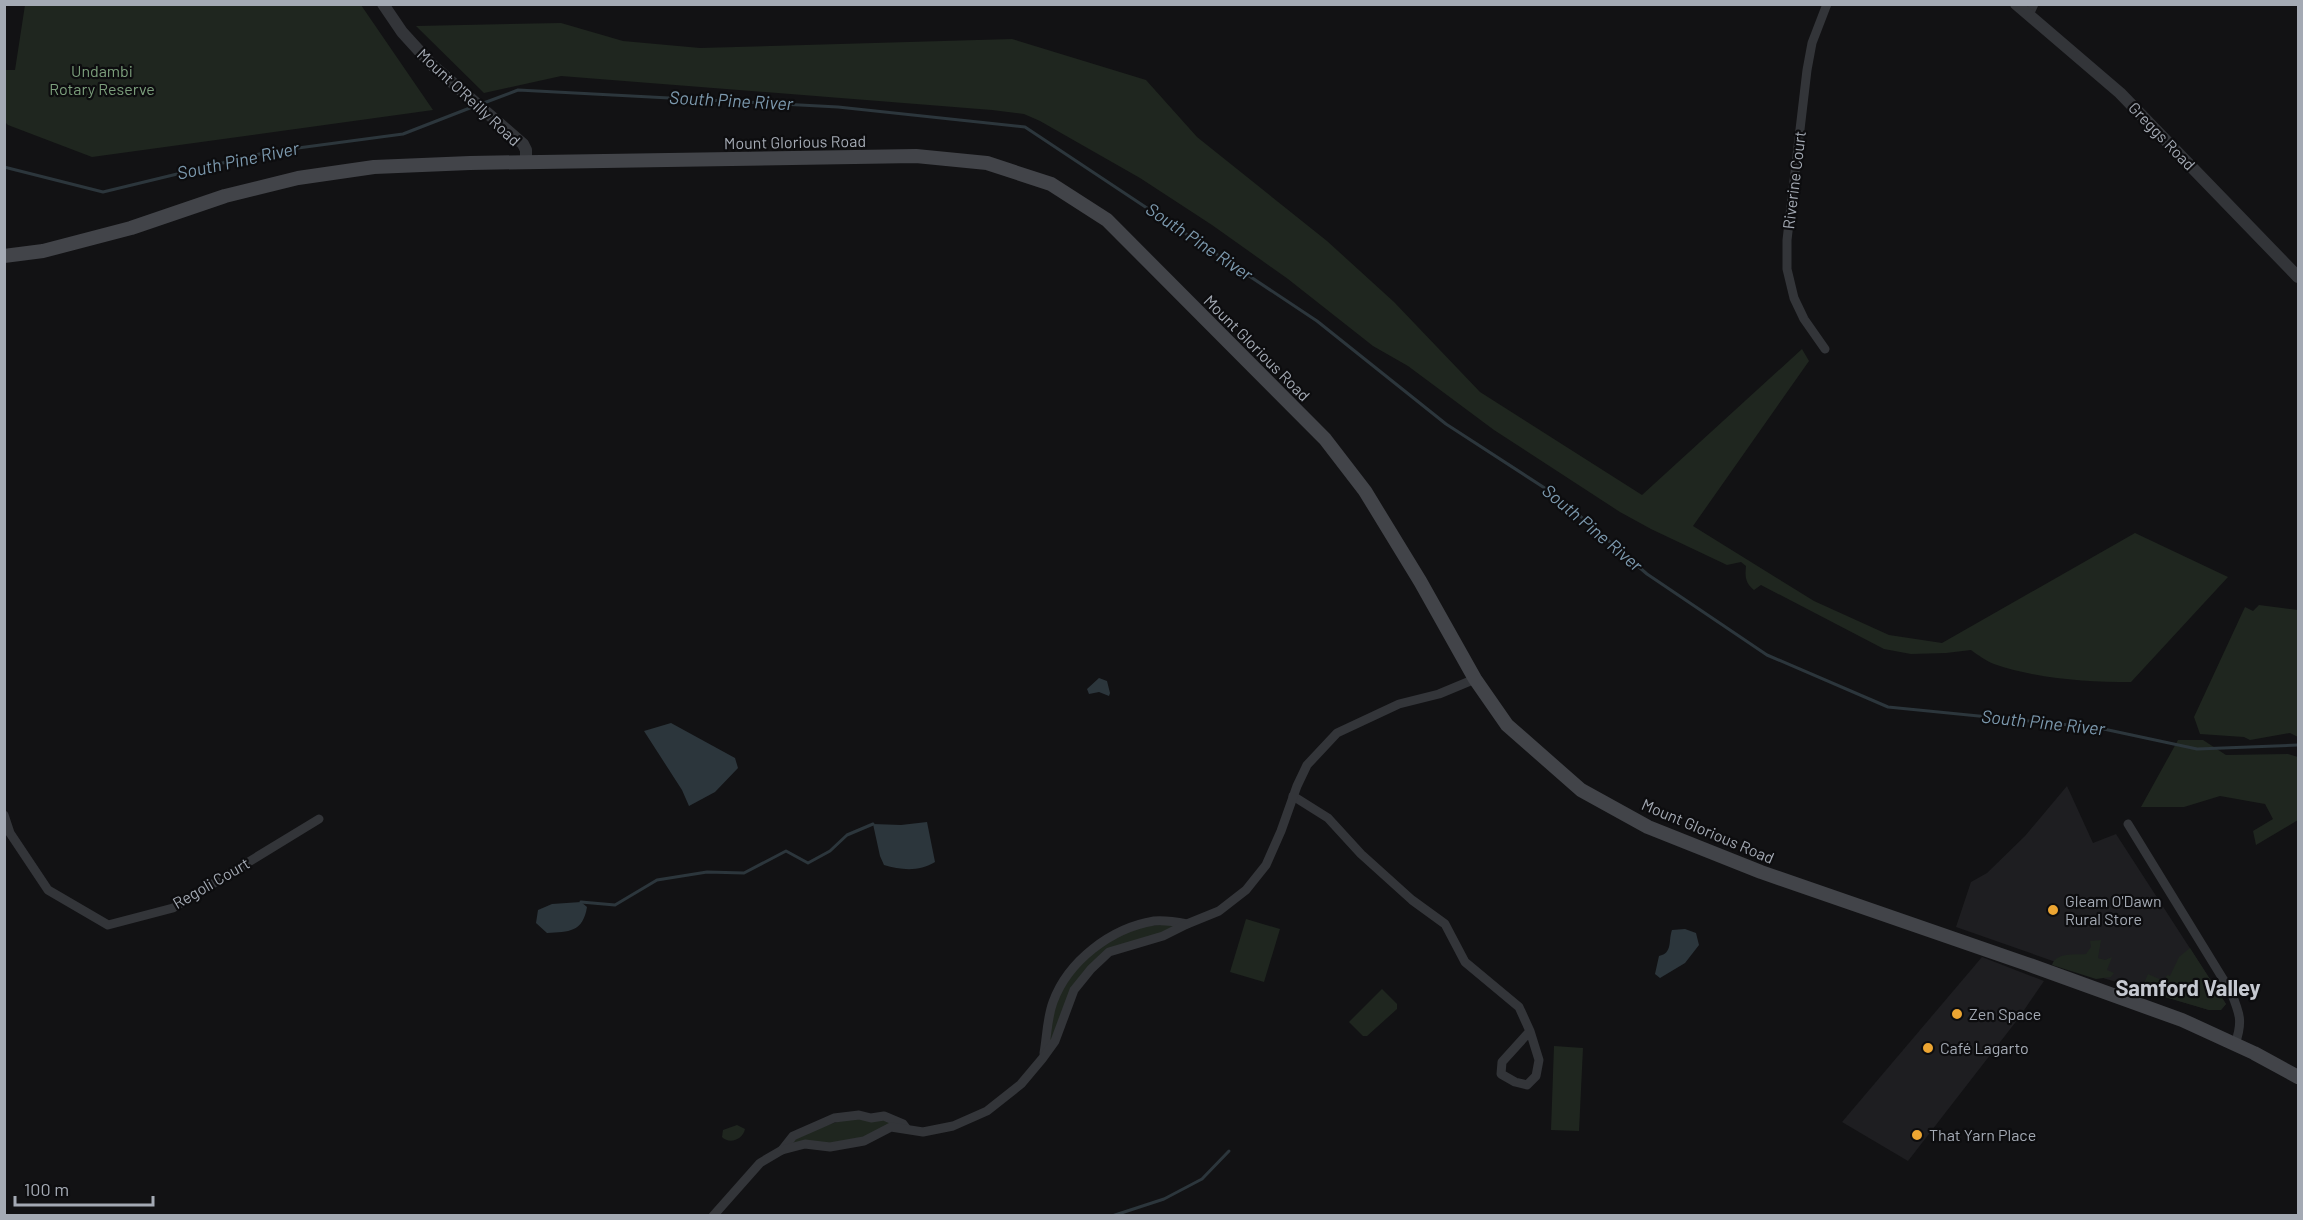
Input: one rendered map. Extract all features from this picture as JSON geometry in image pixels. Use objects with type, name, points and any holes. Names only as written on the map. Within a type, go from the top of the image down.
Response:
[{"type":"main road","name":"Mount Glorious Road","points":[[4,256],[43,251],[120,231],[225,196],[298,178],[374,167],[470,163],[916,156],[987,163],[1051,184],[1107,219],[1325,439],[1365,491],[1420,581],[1475,679],[1507,724],[1581,790],[1648,827],[1761,872],[2182,1020],[2235,1044],[2298,1077]]},
{"type":"street","name":"Mount O'Reilly Road","points":[[383,4],[402,32],[432,65],[523,144],[526,150],[526,163]]},
{"type":"street","name":"Riverine Court","points":[[1826,349],[1804,319],[1794,298],[1787,269],[1787,240],[1807,70],[1812,43],[1827,4]]},
{"type":"street","name":"Greggs Road","points":[[2016,4],[2031,10],[2120,93],[2298,277]]},
{"type":"street","points":[[713,1215],[760,1162],[782,1150],[805,1144],[831,1147],[864,1141],[891,1127],[923,1132],[953,1126],[987,1111],[1021,1084],[1042,1059],[1054,1041],[1074,990],[1109,951],[1163,936],[1219,911],[1246,890],[1266,865],[1307,765],[1337,733],[1399,705],[1439,694],[1475,679]]},
{"type":"street","points":[[1293,796],[1328,818],[1361,854],[1412,900],[1445,924],[1465,962],[1520,1007],[1530,1031],[1539,1060],[1536,1076],[1527,1085],[1515,1082],[1501,1074],[1502,1062],[1530,1031]]},
{"type":"street","name":"Regoli Court","points":[[4,815],[7,834],[48,890],[108,925],[173,908],[319,819]]},
{"type":"street","points":[[2128,824],[2231,992],[2241,1015],[2240,1030],[2235,1044]]},
{"type":"street","points":[[1042,1059],[1053,1000],[1072,969],[1087,953],[1113,934],[1155,921],[1187,924]]},
{"type":"street","points":[[1072,969],[1083,979]]},
{"type":"street","points":[[782,1150],[793,1136],[834,1118],[859,1115],[871,1118],[885,1116],[903,1124],[907,1130]]},
{"type":"shaded area","points":[[1099,678],[1107,681],[1109,696],[1099,692],[1089,694],[1087,689]]},
{"type":"shaded area","points":[[671,723],[735,758],[738,768],[715,792],[689,806],[682,790],[644,731]]},
{"type":"shaded area","points":[[2067,786],[2093,843],[2116,834],[2226,1004],[2221,1010],[2209,1010],[2093,975],[1956,927],[1971,882],[1987,873],[2025,836]]},
{"type":"shaded area","points":[[927,822],[935,862],[910,869],[884,865],[873,824],[901,825]]},
{"type":"shaded area","points":[[581,902],[587,907],[585,915],[574,929],[547,933],[536,923],[538,910],[552,904]]},
{"type":"shaded area","points":[[1685,929],[1696,933],[1699,945],[1685,963],[1660,978],[1655,974],[1659,956],[1668,949],[1672,930]]},
{"type":"shaded area","points":[[1982,957],[2044,981],[2018,1019],[1908,1161],[1842,1122]]},
{"type":"green space","name":"Undambi Rotary Reserve","points":[[25,5],[361,5],[433,110],[92,157],[5,122],[5,70],[15,70]]},
{"type":"green space","points":[[561,23],[623,41],[700,48],[1012,39],[1146,80],[1197,137],[1327,241],[1394,302],[1480,392],[1642,495],[1802,349],[1809,361],[1693,526],[1814,601],[1889,635],[1942,643],[2135,533],[2228,577],[2131,682],[2079,680],[2028,673],[1994,664],[1971,650],[1911,654],[1884,649],[1761,585],[1754,590],[1746,579],[1746,566],[1741,562],[1727,565],[1620,512],[1494,430],[1408,366],[1373,346],[1288,279],[1212,225],[1140,178],[1024,114],[561,76],[484,93],[416,26]]},
{"type":"green space","points":[[2259,605],[2298,610],[2298,737],[2290,733],[2250,740],[2244,737],[2200,734],[2194,717],[2245,607],[2253,611]]},
{"type":"green space","points":[[2178,740],[2203,740],[2226,755],[2288,754],[2298,757],[2298,820],[2256,845],[2253,831],[2273,819],[2265,804],[2220,796],[2184,807],[2141,807]]},
{"type":"green space","points":[[1246,919],[1280,929],[1264,982],[1230,972]]},
{"type":"green space","points":[[1187,924],[1109,952],[1074,990],[1055,1041],[1045,1045],[1051,1007],[1087,953],[1139,926]]},
{"type":"green space","points":[[2101,940],[2098,958],[2105,960],[2112,957],[2107,970],[2114,973],[2111,977],[2096,979],[2052,965],[2061,956],[2086,954],[2091,947],[2090,941]]},
{"type":"green space","points":[[2190,948],[2226,1004],[2221,1010],[2209,1010],[2141,990],[2148,974],[2164,981],[2167,975],[2170,976],[2179,957]]},
{"type":"green space","points":[[1382,989],[1397,1004],[1397,1009],[1367,1036],[1363,1036],[1349,1022]]},
{"type":"green space","points":[[1554,1046],[1583,1048],[1579,1131],[1551,1130]]},
{"type":"green space","points":[[859,1115],[903,1124],[864,1141],[782,1150],[793,1136]]},
{"type":"green space","points":[[737,1125],[745,1129],[739,1138],[729,1141],[722,1137],[723,1130]]},
{"type":"waterway","name":"South Pine River","points":[[481,104],[518,90],[838,107],[1025,127],[1317,321],[1446,424],[1557,496],[1647,574],[1767,655],[1888,707],[2099,728],[2197,749],[2298,745]]},
{"type":"waterway","name":"South Pine River","points":[[4,167],[103,192],[268,152],[403,134],[475,106]]},
{"type":"waterway","points":[[581,902],[615,905],[657,880],[707,872],[744,873],[786,851],[808,863],[830,851],[847,835],[873,824]]},
{"type":"waterway","points":[[1112,1216],[1164,1199],[1202,1179],[1229,1151]]},
{"type":"place","name":"Gleam O'Dawn Rural Store","points":[[2053,910]]},
{"type":"place","name":"Zen Space","points":[[1957,1014]]},
{"type":"place","name":"Café Lagarto","points":[[1928,1048]]},
{"type":"place","name":"That Yarn Place","points":[[1917,1135]]},
{"type":"district","name":"Samford Valley","points":[[2188,988]]}]
